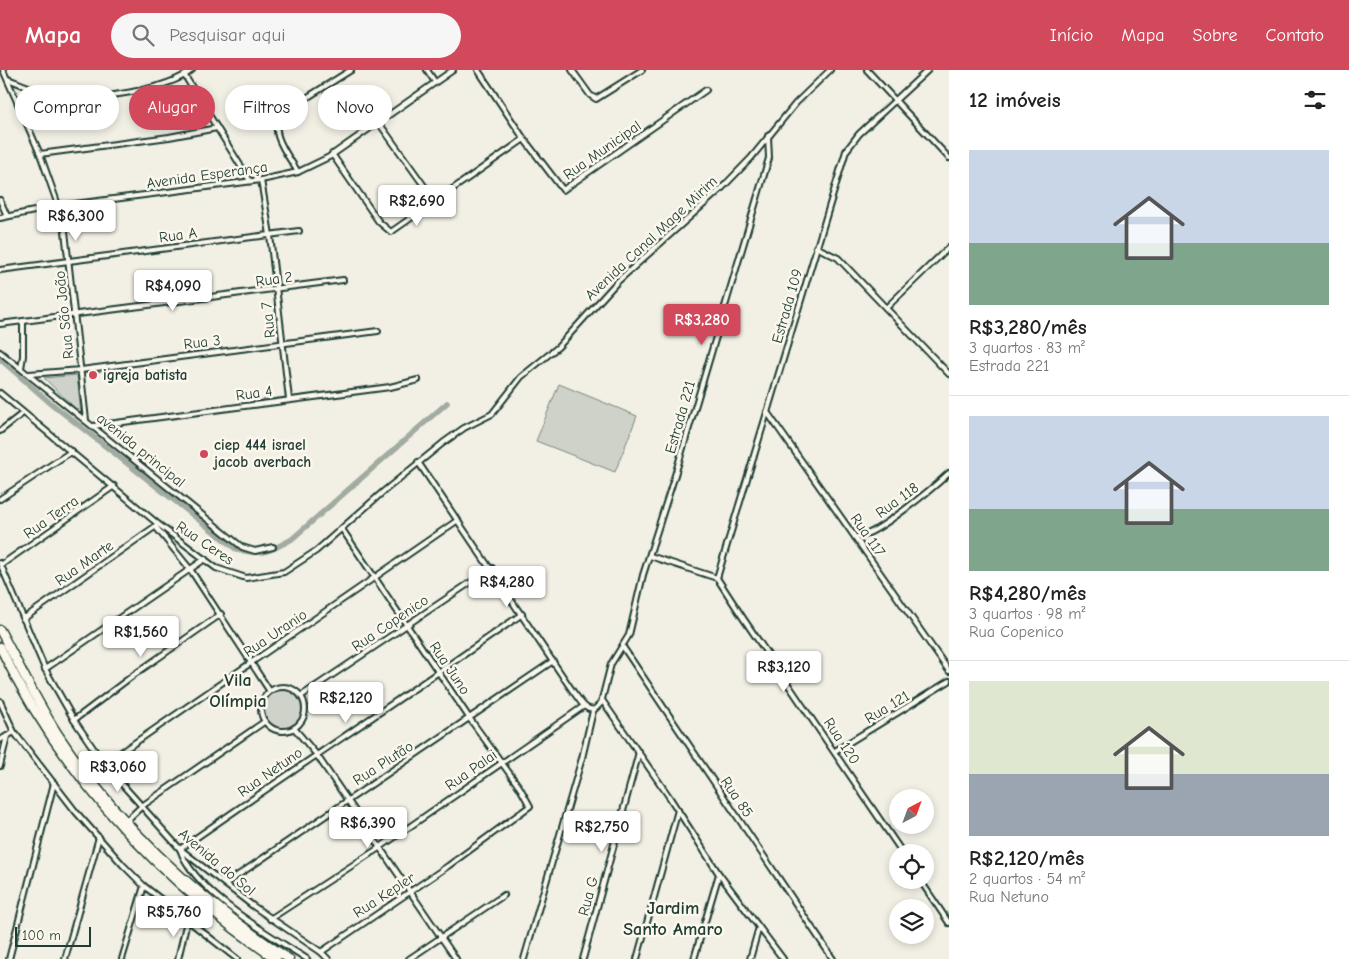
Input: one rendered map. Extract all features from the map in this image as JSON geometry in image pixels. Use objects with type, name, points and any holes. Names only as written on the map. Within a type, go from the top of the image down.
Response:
[{"type":"highway","points":[[0,630],[31,690],[58,734],[98,789],[126,821],[203,896],[289,959]]},
{"type":"highway","points":[[0,647],[52,739],[120,826],[179,885],[224,922],[276,959]]},
{"type":"street","name":"Rua São João","points":[[3,70],[40,154],[64,222],[86,420]]},
{"type":"street","points":[[8,79],[48,94],[80,98],[154,88],[185,76],[192,70]]},
{"type":"street","points":[[351,70],[284,112],[277,119],[276,130],[298,172],[332,154],[368,130]]},
{"type":"street","points":[[427,70],[435,82]]},
{"type":"street","points":[[392,113],[453,70]]},
{"type":"street","name":"Rua Municipal","points":[[478,70],[524,139],[563,190],[706,90]]},
{"type":"street","points":[[572,70],[590,95],[596,99],[642,70]]},
{"type":"street","name":"Avenida Canal Mage Mirim","points":[[484,419],[492,414],[526,372],[558,346],[617,282],[722,188],[796,103],[830,70]]},
{"type":"street","points":[[867,70],[948,156]]},
{"type":"street","name":"Estrada 109","points":[[717,578],[846,151],[859,134],[928,70]]},
{"type":"street","points":[[185,76],[250,181]]},
{"type":"street","points":[[40,154],[169,137],[217,128]]},
{"type":"street","points":[[384,130],[435,201]]},
{"type":"street","name":"Estrada 221","points":[[602,700],[609,669],[631,630],[643,575],[769,158],[768,136]]},
{"type":"street","points":[[332,154],[354,187],[388,231],[398,229],[524,139]]},
{"type":"street","name":"Avenida Esperança","points":[[0,218],[59,206],[260,180],[298,172]]},
{"type":"street","name":"Rua 7","points":[[260,180],[270,235],[289,399]]},
{"type":"street","points":[[0,200],[7,216]]},
{"type":"street","name":"Rua A","points":[[0,270],[299,231]]},
{"type":"street","points":[[816,247],[838,258],[949,374]]},
{"type":"street","points":[[886,308],[949,247]]},
{"type":"street","name":"Rua 2","points":[[0,324],[343,280]]},
{"type":"street","points":[[20,368],[23,356],[24,321]]},
{"type":"street","name":"Rua 3","points":[[29,374],[81,370],[378,331]]},
{"type":"street","name":"avenida principal","points":[[0,352],[242,547],[255,551],[273,547]]},
{"type":"street","name":"Rua 4","points":[[93,426],[390,387],[418,380]]},
{"type":"street","name":"Rua Ceres","points":[[0,393],[114,486],[157,525],[216,568],[237,576],[259,577],[278,574],[304,561],[418,462],[464,428],[484,419]]},
{"type":"street","points":[[0,431],[24,412]]},
{"type":"street","name":"Rua 117","points":[[767,412],[949,671]]},
{"type":"street","points":[[0,499],[72,451]]},
{"type":"street","points":[[418,462],[492,568],[584,706],[594,711]]},
{"type":"street","name":"Rua 118","points":[[855,537],[862,537],[875,530],[924,495],[949,474]]},
{"type":"street","name":"Rua Terra","points":[[0,564],[114,486]]},
{"type":"street","name":"Rua Uranio","points":[[104,764],[458,520]]},
{"type":"street","points":[[157,525],[221,614],[269,690]]},
{"type":"street","name":"Rua Marte","points":[[23,619],[157,525]]},
{"type":"street","name":"Rua Juno","points":[[342,529],[470,720],[530,803],[528,808],[517,817]]},
{"type":"street","points":[[650,556],[717,578]]},
{"type":"street","points":[[45,669],[205,559]]},
{"type":"street","name":"Avenida do Sol","points":[[0,564],[45,669],[74,720],[104,764],[180,848],[270,919],[321,952]]},
{"type":"street","name":"Rua Copenico","points":[[301,696],[492,568]]},
{"type":"street","name":"Rua 120","points":[[717,578],[897,844]]},
{"type":"street","points":[[74,720],[135,674],[221,614]]},
{"type":"street","name":"Rua Netuno","points":[[180,848],[316,754],[439,673],[522,614]]},
{"type":"street","name":"Rua 85","points":[[622,647],[833,959]]},
{"type":"street","name":"Rua Plutão","points":[[225,884],[470,720],[554,661]]},
{"type":"street","name":"Rua 121","points":[[835,751],[949,681]]},
{"type":"street","points":[[285,686],[301,696],[305,712],[302,721],[294,728],[278,731],[264,722],[260,705],[269,690],[285,686]]},
{"type":"street","points":[[524,959],[594,711],[602,700],[639,752],[719,874],[783,959]]},
{"type":"street","points":[[0,701],[14,732],[99,837],[144,886],[237,959]]},
{"type":"street","name":"Rua Palai","points":[[270,919],[379,848],[584,706]]},
{"type":"street","points":[[126,821],[142,806],[264,722]]},
{"type":"street","points":[[294,728],[316,754],[409,893],[456,959]]},
{"type":"street","points":[[0,740],[14,732]]},
{"type":"street","points":[[0,766],[7,736]]},
{"type":"street","name":"Rua G","points":[[583,959],[639,752]]},
{"type":"street","points":[[9,959],[54,783]]},
{"type":"street","points":[[637,959],[678,810]]},
{"type":"street","name":"Rua Kepler","points":[[321,952],[517,817]]},
{"type":"street","points":[[65,959],[99,837]]},
{"type":"street","points":[[180,848],[190,869],[215,893],[243,916],[307,959]]},
{"type":"street","points":[[694,959],[719,874]]},
{"type":"street","points":[[122,959],[144,886]]},
{"type":"street","points":[[926,889],[949,923]]},
{"type":"street","points":[[409,959],[504,896]]},
{"type":"street","points":[[178,959],[187,921]]},
{"type":"street","points":[[750,959],[759,927]]},
{"type":"street","points":[[321,952],[328,959]]},
{"type":"shaded area","points":[[77,375],[81,414],[44,378]]},
{"type":"shaded area","points":[[559,384],[637,416],[615,472],[536,441]]},
{"type":"shaded area","points":[[283,690],[297,695],[302,709],[297,723],[283,728],[269,723],[264,709],[269,695]]},
{"type":"waterway","points":[[0,359],[48,401],[236,549],[252,552],[265,552],[292,539],[447,403]]},
{"type":"place","name":"igreja batista","points":[[93,375]]},
{"type":"place","name":"ciep 444 israel jacob averbach","points":[[204,454]]},
{"type":"district","name":"Vila Olímpia","points":[[238,690]]},
{"type":"district","name":"Jardim Santo Amaro","points":[[673,918]]}]
